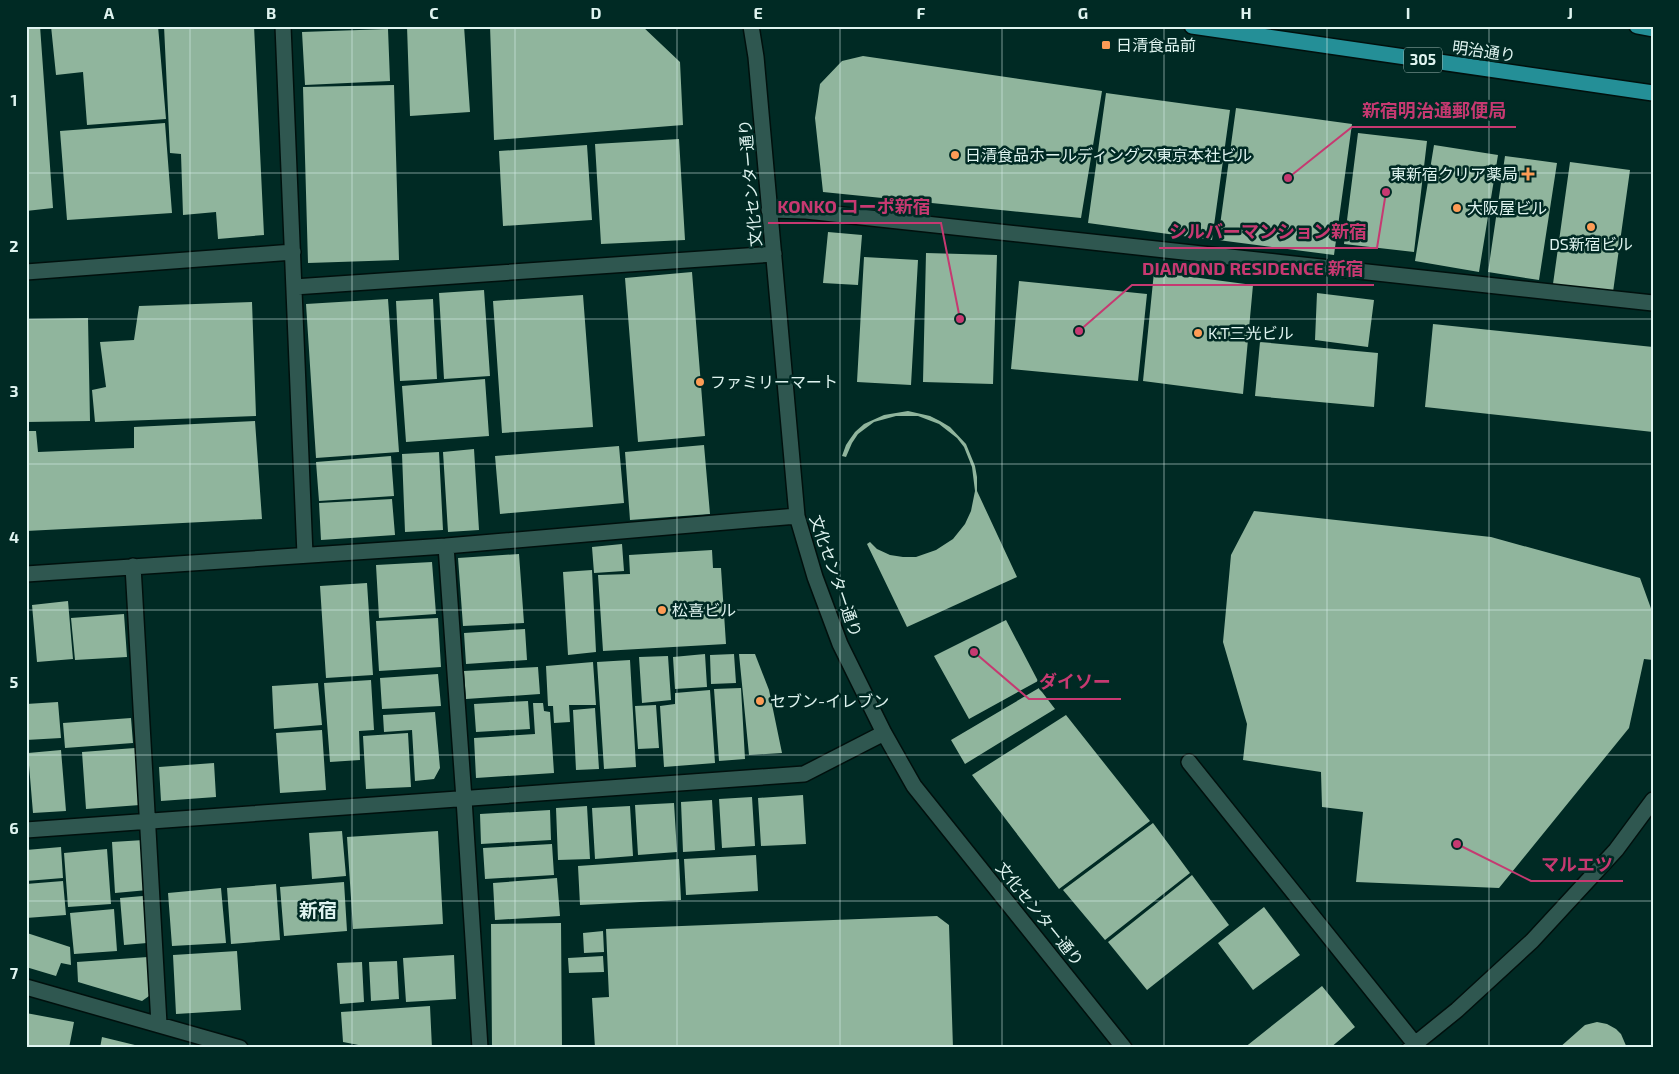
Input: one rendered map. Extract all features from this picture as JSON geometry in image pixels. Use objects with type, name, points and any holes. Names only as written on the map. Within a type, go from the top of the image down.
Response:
[{"type":"main road","name":"明治通り","points":[[1192,26],[1653,93]]},
{"type":"main road","points":[[1637,26],[1653,29]]},
{"type":"street","points":[[283,26],[305,555]]},
{"type":"street","name":"文化センター通り","points":[[751,26],[756,57],[796,516],[815,577],[840,644],[884,733],[914,786],[1124,1048]]},
{"type":"street","points":[[770,210],[806,211],[1653,303]]},
{"type":"street","points":[[26,272],[292,252]]},
{"type":"street","points":[[294,288],[774,254]]},
{"type":"street","points":[[26,574],[446,546],[796,516]]},
{"type":"street","points":[[446,546],[480,1048]]},
{"type":"street","points":[[133,566],[158,1024]]},
{"type":"street","points":[[26,830],[804,774],[884,733]]},
{"type":"street","points":[[1189,762],[1413,1046],[1458,1010],[1532,941],[1616,850],[1653,800]]},
{"type":"street","points":[[26,988],[240,1048]]},
{"type":"building","points":[[26,26],[40,26],[53,208],[26,211]]},
{"type":"building","points":[[51,26],[158,26],[166,119],[87,125],[83,72],[56,75]]},
{"type":"building","points":[[164,26],[254,26],[264,235],[218,239],[216,212],[183,215],[181,154],[170,153]]},
{"type":"building","points":[[407,26],[464,26],[470,112],[410,116]]},
{"type":"building","points":[[490,26],[642,26],[680,62],[683,125],[494,140]]},
{"type":"building","points":[[388,29],[390,81],[305,85],[302,32]]},
{"type":"building","name":"日清食品ホールディングス東京本社ビル","points":[[863,56],[1102,91],[1081,218],[823,192],[815,118],[820,84],[842,61]]},
{"type":"building","points":[[394,85],[399,260],[308,263],[303,87]]},
{"type":"building","points":[[1106,93],[1230,110],[1212,240],[1088,223]]},
{"type":"building","points":[[1236,108],[1352,124],[1334,255],[1218,240]]},
{"type":"building","points":[[165,123],[172,213],[67,220],[60,131]]},
{"type":"building","points":[[1358,133],[1427,141],[1414,252],[1344,244]]},
{"type":"building","points":[[679,139],[685,240],[601,244],[595,144]]},
{"type":"building","points":[[587,145],[592,220],[503,226],[499,151]]},
{"type":"building","name":"大阪屋ビル","points":[[1434,145],[1498,155],[1479,272],[1415,261]]},
{"type":"building","points":[[1505,156],[1557,163],[1539,280],[1488,272]]},
{"type":"building","name":"DS新宿ビル","points":[[1570,162],[1630,170],[1613,292],[1553,284]]},
{"type":"building","points":[[828,232],[862,235],[858,285],[823,283]]},
{"type":"building","points":[[926,253],[997,255],[993,384],[923,382]]},
{"type":"building","points":[[864,257],[918,260],[911,385],[857,382]]},
{"type":"building","points":[[692,272],[705,436],[638,442],[625,278]]},
{"type":"building","name":"K.T三光ビル","points":[[1154,272],[1253,285],[1243,394],[1143,381]]},
{"type":"building","points":[[1019,281],[1147,294],[1138,381],[1011,369]]},
{"type":"building","points":[[484,290],[490,376],[444,379],[439,293]]},
{"type":"building","points":[[1317,293],[1374,300],[1368,347],[1315,340]]},
{"type":"building","points":[[583,295],[593,427],[502,433],[493,301]]},
{"type":"building","points":[[388,299],[399,452],[316,458],[306,304]]},
{"type":"building","points":[[433,299],[437,379],[400,381],[396,301]]},
{"type":"building","points":[[252,302],[256,416],[95,422],[92,390],[106,387],[100,342],[134,340],[139,306]]},
{"type":"building","points":[[88,318],[90,421],[26,422],[26,319]]},
{"type":"building","points":[[1433,324],[1653,347],[1653,432],[1425,407]]},
{"type":"building","points":[[1260,342],[1378,353],[1374,407],[1255,396]]},
{"type":"building","points":[[485,379],[489,436],[406,442],[402,386]]},
{"type":"building","points":[[908,411],[930,416],[940,421],[950,427],[966,444],[975,466],[977,491],[1017,577],[907,627],[867,544],[870,542],[877,549],[890,555],[903,557],[916,557],[936,550],[953,539],[965,524],[971,511],[975,491],[972,467],[964,447],[957,438],[939,424],[918,416],[896,416],[874,422],[858,434],[846,457],[842,456],[850,439],[864,424],[884,415]]},
{"type":"building","points":[[255,421],[262,519],[26,531],[26,431],[36,431],[38,452],[134,448],[134,427]]},
{"type":"building","points":[[704,445],[710,514],[630,520],[625,452]]},
{"type":"building","points":[[619,446],[624,503],[500,514],[495,456]]},
{"type":"building","points":[[474,449],[479,530],[448,532],[443,452]]},
{"type":"building","points":[[439,452],[443,530],[405,532],[402,454]]},
{"type":"building","points":[[391,456],[394,496],[319,501],[316,462]]},
{"type":"building","points":[[392,499],[395,535],[321,540],[319,503]]},
{"type":"building","points":[[1254,511],[1491,537],[1640,578],[1653,614],[1653,660],[1644,659],[1629,728],[1499,888],[1356,882],[1363,812],[1322,807],[1321,772],[1243,760],[1247,724],[1223,642],[1231,555]]},
{"type":"building","points":[[622,544],[624,571],[594,573],[592,547]]},
{"type":"building","name":"松喜ビル","points":[[712,550],[713,568],[721,568],[726,644],[603,651],[598,575],[630,574],[629,555]]},
{"type":"building","points":[[519,554],[524,623],[463,626],[458,558]]},
{"type":"building","points":[[432,562],[436,614],[379,618],[376,565]]},
{"type":"building","points":[[592,570],[596,652],[568,655],[563,572]]},
{"type":"building","points":[[367,583],[373,675],[326,678],[320,586]]},
{"type":"building","points":[[68,601],[73,659],[37,662],[32,605]]},
{"type":"building","points":[[124,614],[127,657],[75,660],[71,618]]},
{"type":"building","points":[[438,618],[441,667],[379,671],[376,621]]},
{"type":"building","points":[[1006,620],[1038,681],[969,719],[934,656]]},
{"type":"building","points":[[525,629],[527,660],[466,664],[464,633]]},
{"type":"building","points":[[705,654],[707,687],[675,689],[673,657]]},
{"type":"building","points":[[734,654],[736,683],[711,684],[710,655]]},
{"type":"building","points":[[739,654],[755,654],[769,690],[782,753],[749,755]]},
{"type":"building","points":[[668,656],[671,700],[642,703],[639,657]]},
{"type":"building","points":[[630,660],[636,767],[604,769],[597,662]]},
{"type":"building","points":[[593,662],[596,705],[569,705],[570,722],[554,723],[553,706],[548,706],[546,666]]},
{"type":"building","points":[[538,667],[540,694],[466,699],[464,671]]},
{"type":"building","points":[[438,674],[441,706],[382,709],[380,678]]},
{"type":"building","points":[[371,680],[374,730],[359,731],[360,760],[330,762],[324,683]]},
{"type":"building","points":[[318,683],[322,725],[274,729],[272,686]]},
{"type":"building","points":[[741,688],[745,759],[719,761],[714,689]]},
{"type":"building","points":[[1039,688],[1055,709],[965,764],[951,740]]},
{"type":"building","points":[[710,690],[715,763],[664,767],[660,706],[675,704],[675,693]]},
{"type":"building","points":[[528,701],[530,729],[476,732],[474,704]]},
{"type":"building","points":[[58,702],[61,738],[26,740],[26,704]]},
{"type":"building","points":[[533,703],[543,703],[544,711],[550,712],[554,773],[476,778],[474,738],[535,734]]},
{"type":"building","points":[[656,705],[659,748],[638,749],[635,706]]},
{"type":"building","points":[[595,708],[599,769],[576,770],[573,710]]},
{"type":"building","points":[[435,712],[440,768],[434,779],[415,781],[412,730],[384,732],[383,715]]},
{"type":"building","points":[[1066,715],[1150,821],[1059,889],[972,775]]},
{"type":"building","points":[[131,718],[133,743],[65,748],[63,723]]},
{"type":"building","points":[[322,730],[326,790],[280,793],[276,733]]},
{"type":"building","points":[[408,733],[411,787],[366,789],[363,736]]},
{"type":"building","points":[[135,748],[140,805],[86,809],[82,752]]},
{"type":"building","points":[[61,750],[66,811],[33,813],[28,753]]},
{"type":"building","points":[[214,763],[216,797],[161,801],[159,767]]},
{"type":"building","points":[[803,795],[806,844],[761,846],[758,798]]},
{"type":"building","points":[[752,797],[755,846],[722,848],[719,799]]},
{"type":"building","points":[[712,800],[715,850],[683,852],[681,802]]},
{"type":"building","points":[[674,803],[677,852],[638,855],[635,805]]},
{"type":"building","points":[[587,806],[590,859],[558,860],[556,808]]},
{"type":"building","points":[[630,806],[633,856],[595,859],[592,808]]},
{"type":"building","points":[[550,810],[551,840],[481,844],[480,814]]},
{"type":"building","points":[[1153,823],[1190,873],[1105,940],[1063,890]]},
{"type":"building","points":[[342,831],[346,876],[312,879],[309,833]]},
{"type":"building","points":[[438,831],[443,924],[353,929],[347,837]]},
{"type":"building","points":[[144,840],[148,890],[115,893],[112,842]]},
{"type":"building","points":[[552,844],[554,875],[485,879],[483,848]]},
{"type":"building","points":[[61,847],[63,878],[26,881],[26,850]]},
{"type":"building","points":[[107,849],[111,904],[68,907],[64,853]]},
{"type":"building","points":[[756,855],[758,891],[686,895],[684,859]]},
{"type":"building","points":[[679,859],[681,900],[580,905],[578,866]]},
{"type":"building","points":[[1192,875],[1229,925],[1147,990],[1108,942]]},
{"type":"building","points":[[557,878],[560,916],[495,920],[493,883]]},
{"type":"building","points":[[63,881],[66,915],[26,918],[26,884]]},
{"type":"building","points":[[344,882],[347,931],[284,936],[280,887]]},
{"type":"building","points":[[276,884],[280,940],[231,944],[227,888]]},
{"type":"building","points":[[221,888],[226,943],[172,946],[168,893]]},
{"type":"building","points":[[143,896],[147,943],[124,945],[120,898]]},
{"type":"building","points":[[1264,907],[1300,955],[1253,990],[1218,943]]},
{"type":"building","points":[[114,909],[117,951],[74,954],[70,913]]},
{"type":"building","points":[[937,916],[949,925],[953,1048],[595,1048],[592,998],[609,997],[606,929]]},
{"type":"building","points":[[561,923],[562,1048],[492,1048],[491,924]]},
{"type":"building","points":[[603,931],[604,952],[584,953],[583,933]]},
{"type":"building","points":[[27,933],[70,947],[71,965],[61,963],[56,976],[26,967]]},
{"type":"building","points":[[237,951],[241,1010],[176,1014],[173,955]]},
{"type":"building","points":[[454,955],[456,999],[406,1002],[403,958]]},
{"type":"building","points":[[603,956],[604,972],[569,973],[568,958]]},
{"type":"building","points":[[148,957],[149,996],[142,1001],[78,982],[77,962]]},
{"type":"building","points":[[397,961],[399,999],[371,1001],[369,962]]},
{"type":"building","points":[[362,962],[364,1002],[340,1004],[337,963]]},
{"type":"building","points":[[1322,986],[1355,1027],[1330,1048],[1244,1048]]},
{"type":"building","points":[[430,1006],[432,1048],[374,1048],[343,1042],[341,1012]]},
{"type":"building","points":[[26,1013],[74,1022],[69,1048],[26,1048]]},
{"type":"building","points":[[1597,1022],[1607,1024],[1616,1029],[1621,1034],[1627,1048],[1559,1048],[1585,1025]]},
{"type":"building","points":[[102,1037],[143,1047],[143,1048],[100,1048]]},
{"type":"place","name":"日清食品前","points":[[1106,45]]},
{"type":"place","name":"日清食品ホールディングス東京本社ビル","points":[[955,155]]},
{"type":"place","name":"東新宿クリア薬局","points":[[1528,174]]},
{"type":"place","name":"新宿明治通郵便局","points":[[1288,178]]},
{"type":"place","name":"シルバーマンション新宿","points":[[1386,192]]},
{"type":"place","name":"大阪屋ビル","points":[[1457,208]]},
{"type":"place","name":"DS新宿ビル","points":[[1591,227]]},
{"type":"place","name":"KONKO コーポ新宿","points":[[960,319]]},
{"type":"place","name":"DIAMOND RESIDENCE 新宿","points":[[1079,331]]},
{"type":"place","name":"K.T三光ビル","points":[[1198,333]]},
{"type":"place","name":"ファミリーマート","points":[[700,382]]},
{"type":"place","name":"松喜ビル","points":[[662,610]]},
{"type":"place","name":"ダイソー","points":[[974,652]]},
{"type":"place","name":"セブン-イレブン","points":[[760,701]]},
{"type":"place","name":"マルエツ","points":[[1457,844]]},
{"type":"district","name":"新宿","points":[[318,910]]}]
